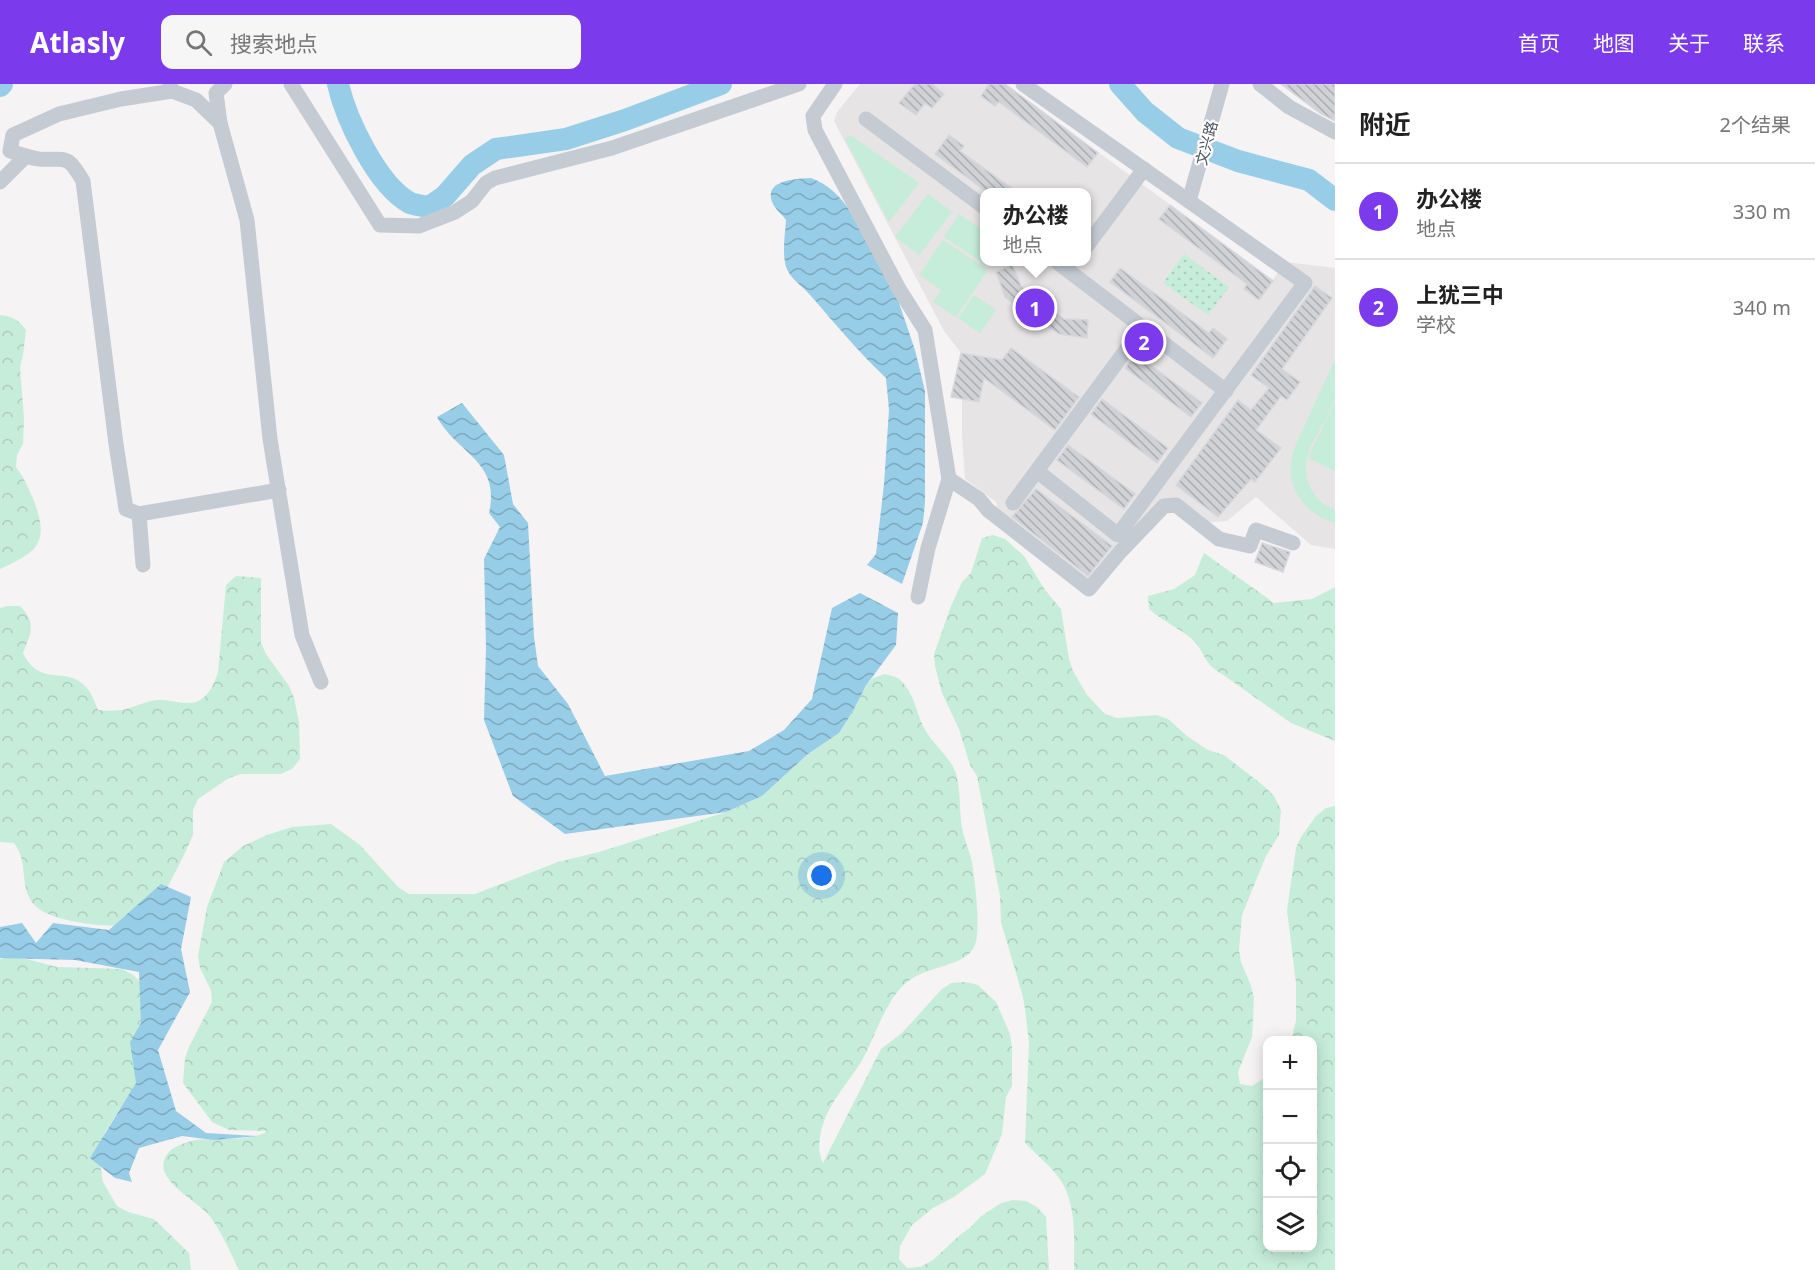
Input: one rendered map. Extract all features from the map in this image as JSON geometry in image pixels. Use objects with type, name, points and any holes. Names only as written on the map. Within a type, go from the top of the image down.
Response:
[{"type":"street","points":[[225,84],[216,93],[220,123],[247,220],[269,428],[302,635],[321,682]]},
{"type":"street","points":[[291,84],[380,225],[419,225],[455,212],[472,201],[486,183],[495,178],[612,148],[799,84]]},
{"type":"street","points":[[835,84],[813,116],[815,130],[899,289],[925,330],[949,479],[928,548],[918,597]]},
{"type":"street","points":[[1023,84],[1144,170],[1191,197],[1305,283],[1118,535],[1036,471]]},
{"type":"street","name":"文兴路","points":[[1191,197],[1222,84]]},
{"type":"street","points":[[1260,84],[1289,106],[1335,132]]},
{"type":"street","points":[[220,123],[196,100],[171,88],[59,114],[14,135],[10,151],[38,159],[62,158],[75,167],[83,181],[126,509],[139,514],[279,490]]},
{"type":"street","points":[[866,119],[980,204]]},
{"type":"street","points":[[0,182],[26,156]]},
{"type":"street","points":[[1091,240],[1144,170]]},
{"type":"street","points":[[1069,266],[1226,391]]},
{"type":"street","points":[[1013,503],[1143,327]]},
{"type":"street","points":[[949,479],[979,499],[988,510],[1089,589],[1120,552],[1164,506],[1176,505],[1219,539],[1250,546],[1256,530],[1293,543]]},
{"type":"street","points":[[139,514],[143,565]]},
{"type":"shaded area","points":[[860,84],[1005,84],[1273,280],[1285,262],[1335,268],[1335,549],[1311,545],[1256,497],[1227,521],[1210,522],[1195,516],[1176,502],[1090,582],[998,511],[996,502],[965,479],[962,399],[979,402],[987,357],[961,353],[944,331],[834,121],[837,112]]},
{"type":"green space","points":[[850,135],[919,183],[889,222],[845,139]]},
{"type":"green space","points":[[928,194],[952,212],[919,255],[895,237]]},
{"type":"green space","points":[[959,214],[980,228],[980,261],[944,237]]},
{"type":"green space","points":[[943,240],[988,270],[956,317],[933,302],[941,290],[919,275]]},
{"type":"green space","points":[[1184,254],[1229,287],[1208,315],[1163,283]]},
{"type":"green space","points":[[974,295],[996,310],[980,333],[958,318]]},
{"type":"green space","points":[[0,315],[15,319],[26,330],[20,367],[24,419],[23,444],[17,455],[16,467],[34,501],[41,527],[37,544],[31,551],[0,569]]},
{"type":"green space","points":[[1335,360],[1335,398],[1309,451],[1306,473],[1309,485],[1316,497],[1335,510],[1335,523],[1316,514],[1301,500],[1292,483],[1291,462],[1295,447]]},
{"type":"green space","points":[[1335,402],[1335,471],[1308,458]]},
{"type":"green space","points":[[993,535],[1005,539],[1024,556],[1045,590],[1061,609],[1073,671],[1087,695],[1105,714],[1117,718],[1157,715],[1168,719],[1187,736],[1208,750],[1224,755],[1265,787],[1274,796],[1281,810],[1279,835],[1266,856],[1242,915],[1239,950],[1254,998],[1252,1037],[1238,1072],[1240,1084],[1252,1086],[1263,1079],[1263,1252],[1317,1252],[1317,1036],[1292,1036],[1296,1021],[1296,983],[1287,910],[1296,848],[1301,837],[1316,816],[1326,808],[1335,806],[1335,1270],[1074,1270],[1074,1224],[1066,1191],[1054,1172],[1025,1143],[1029,1043],[1023,997],[1001,922],[1000,896],[977,776],[970,765],[959,729],[942,693],[935,666],[934,654],[951,606],[962,582],[971,573],[982,538]]},
{"type":"green space","points":[[1204,553],[1274,603],[1312,599],[1335,587],[1335,741],[1291,723],[1216,670],[1207,662],[1192,639],[1149,609],[1148,596],[1174,589],[1195,575]]},
{"type":"green space","points":[[236,576],[261,578],[261,643],[266,654],[289,686],[294,698],[299,722],[300,759],[292,769],[281,774],[241,774],[229,778],[198,799],[193,810],[193,835],[183,857],[160,902],[134,926],[78,922],[48,914],[30,899],[25,885],[21,857],[14,843],[0,842],[0,608],[20,606],[29,618],[30,634],[23,653],[30,664],[45,674],[71,677],[79,681],[89,690],[98,710],[122,710],[158,700],[192,703],[201,700],[208,693],[218,672],[226,585]]},
{"type":"green space","points":[[885,674],[898,678],[908,690],[924,727],[951,763],[956,774],[962,828],[975,881],[977,937],[975,945],[963,958],[914,977],[898,991],[880,1021],[861,1062],[826,1115],[820,1139],[821,1159],[823,1163],[881,1049],[902,1033],[941,990],[951,983],[965,982],[978,985],[996,1002],[1010,1034],[1012,1086],[1006,1097],[1002,1134],[985,1174],[954,1197],[933,1208],[912,1225],[900,1246],[899,1259],[907,1268],[920,1267],[933,1260],[980,1217],[1001,1203],[1013,1200],[1026,1201],[1037,1207],[1046,1217],[1049,1270],[239,1270],[213,1220],[175,1187],[164,1170],[164,1162],[168,1153],[189,1142],[251,1137],[268,1131],[229,1130],[212,1122],[183,1083],[185,1058],[212,1002],[211,990],[200,968],[198,956],[207,907],[224,862],[243,846],[267,835],[292,827],[331,824],[360,845],[398,887],[409,894],[475,894],[558,862],[599,852],[726,812],[762,796],[808,754],[839,733],[865,687],[873,678]]},
{"type":"green space","points":[[19,957],[57,967],[122,969],[133,975],[150,992],[137,1092],[120,1109],[105,1132],[100,1156],[101,1170],[103,1182],[117,1206],[128,1212],[154,1219],[189,1253],[191,1270],[0,1270],[0,959]]},
{"type":"water","points":[[811,178],[832,190],[848,208],[896,294],[915,350],[925,391],[923,523],[902,584],[867,565],[876,554],[884,484],[889,410],[886,378],[794,279],[786,267],[784,249],[786,220],[774,206],[772,191],[775,186],[789,180]]},
{"type":"water","points":[[462,403],[504,455],[513,504],[528,523],[534,637],[538,666],[568,704],[605,776],[749,751],[784,730],[812,699],[832,608],[860,593],[898,613],[896,645],[865,687],[839,733],[808,754],[762,796],[726,812],[565,834],[513,796],[484,720],[486,648],[484,559],[500,527],[489,513],[491,495],[489,481],[483,470],[445,430],[437,417]]},
{"type":"water","points":[[161,884],[191,897],[181,949],[190,992],[158,1050],[176,1111],[206,1133],[258,1136],[214,1140],[182,1136],[139,1148],[129,1173],[132,1182],[115,1178],[90,1158],[136,1083],[130,1042],[141,1023],[139,972],[75,960],[0,958],[0,927],[22,923],[36,943],[53,923],[109,930]]},
{"type":"building","points":[[915,84],[932,84],[944,94],[932,108],[925,103],[916,115],[899,103]]},
{"type":"building","points":[[989,84],[1005,84],[1098,153],[1087,167],[999,102],[995,106],[981,96]]},
{"type":"building","points":[[1281,84],[1335,84],[1335,121],[1320,113]]},
{"type":"building","points":[[949,135],[964,146],[960,151],[1011,188],[982,188],[935,154]]},
{"type":"building","points":[[1170,205],[1273,281],[1259,300],[1244,289],[1247,284],[1159,219]]},
{"type":"building","points":[[1013,266],[1021,286],[1064,319],[1088,320],[1087,338],[1059,334],[1005,297],[996,272]]},
{"type":"building","points":[[1120,268],[1209,333],[1213,328],[1227,339],[1213,358],[1110,282]]},
{"type":"building","points":[[1315,286],[1332,298],[1282,369],[1300,382],[1287,400],[1281,396],[1256,430],[1281,448],[1255,482],[1251,479],[1218,517],[1176,485],[1238,400],[1251,410],[1269,388],[1251,375]]},
{"type":"building","points":[[1011,348],[1079,397],[1055,430],[984,378],[979,402],[951,397],[961,353],[1002,360]]},
{"type":"building","points":[[1135,354],[1202,403],[1191,417],[1125,368]]},
{"type":"building","points":[[1102,399],[1168,448],[1157,463],[1091,414]]},
{"type":"building","points":[[1068,445],[1135,494],[1124,509],[1057,460]]},
{"type":"building","points":[[1036,489],[1112,546],[1088,576],[1012,517]]},
{"type":"building","points":[[1262,543],[1290,552],[1283,572],[1255,562]]},
{"type":"waterway","points":[[338,84],[356,132],[386,182],[410,203],[429,207],[445,196],[472,165],[496,149],[566,139],[625,120],[721,84]]},
{"type":"waterway","points":[[1120,84],[1145,112],[1178,138],[1238,161],[1309,180],[1335,200]]},
{"type":"place","name":"办公楼","points":[[1035,308]]},
{"type":"place","name":"上犹三中","points":[[1144,342]]}]
